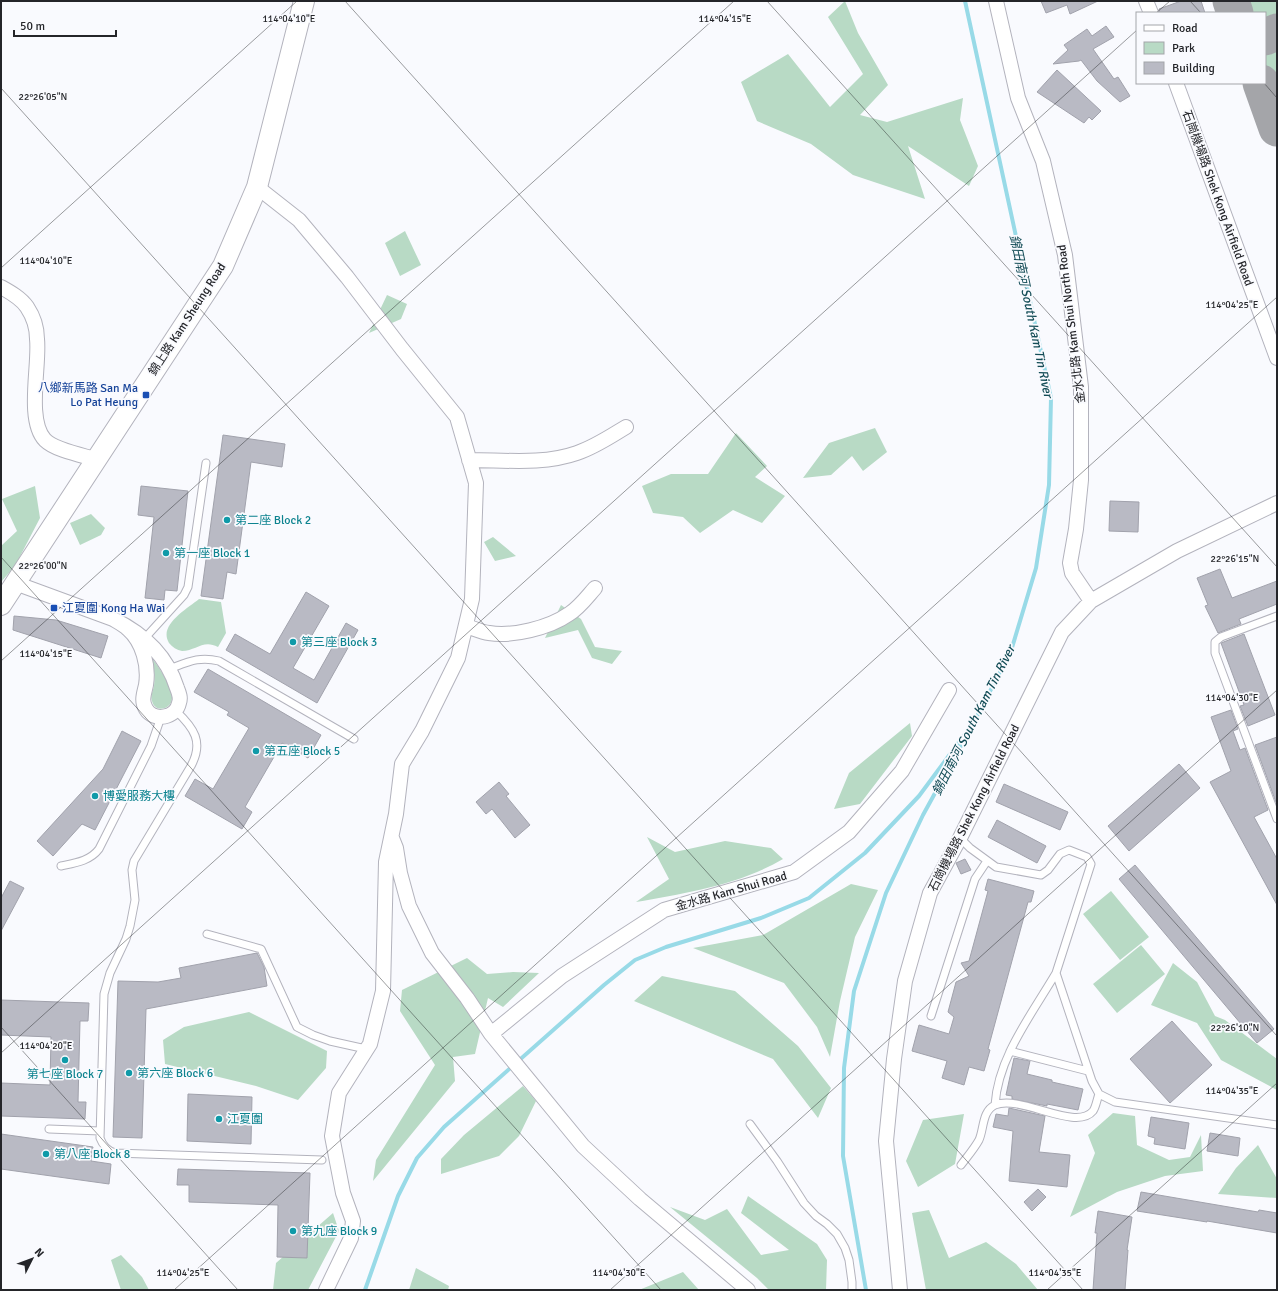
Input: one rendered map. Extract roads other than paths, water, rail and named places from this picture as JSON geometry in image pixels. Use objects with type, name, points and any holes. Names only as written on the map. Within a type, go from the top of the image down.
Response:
[{"type":"main road","name":"錦上路 Kam Sheung Road","points":[[1,605],[95,459],[223,266],[257,187],[304,1]]},
{"type":"street","name":"金水北路 Kam Shui North Road","points":[[996,1],[1018,98],[1043,161],[1065,255],[1081,386],[1081,480],[1076,529],[1070,563],[1072,573],[1091,601]]},
{"type":"street","points":[[1146,1],[1151,12]]},
{"type":"street","name":"石崗機場路 Shek Kong Airfield Road","points":[[1176,84],[1277,358]]},
{"type":"street","points":[[257,187],[299,220],[347,277],[402,349],[457,417],[476,483],[472,599],[466,626],[458,658],[422,731],[402,764],[396,814],[386,862],[382,991],[370,1044],[339,1093],[332,1136],[343,1193],[353,1221],[351,1238],[326,1290]]},
{"type":"street","points":[[1,287],[27,306],[35,324],[38,339],[35,413],[37,428],[44,440],[53,445],[95,459]]},
{"type":"street","points":[[469,460],[554,459],[578,453],[601,442],[626,427]]},
{"type":"street","name":"石崗機場路 Shek Kong Airfield Road","points":[[900,1290],[886,1142],[894,1059],[905,981],[930,893],[960,838],[1062,632],[1091,601],[1177,551],[1277,503]]},
{"type":"street","points":[[15,583],[113,619],[125,624],[145,638],[156,649],[169,669],[180,696],[180,704],[176,711],[169,716],[161,717],[153,715],[146,710],[143,702],[146,668],[142,649],[139,642],[128,629],[113,619]]},
{"type":"street","points":[[466,626],[488,633],[509,634],[549,625],[569,614],[582,603],[595,588]]},
{"type":"street","name":"金水路 Kam Shui Road","points":[[491,1034],[562,976],[664,910],[794,872],[849,832],[902,771],[949,690]]},
{"type":"street","points":[[391,836],[396,848],[400,873],[409,906],[432,953],[467,998],[491,1034],[533,1087],[589,1152],[640,1199],[748,1290]]},
{"type":"lane","points":[[145,638],[184,595],[188,587],[206,463]]},
{"type":"lane","points":[[1277,616],[1221,636],[1215,642],[1215,653],[1277,819]]},
{"type":"lane","points":[[169,669],[203,658],[219,661],[354,739]]},
{"type":"lane","points":[[176,711],[194,732],[196,739],[196,753],[191,766],[134,861],[132,870],[135,900],[132,920],[126,939],[110,973],[104,994],[100,1138],[105,1148],[115,1153],[322,1160]]},
{"type":"lane","points":[[61,866],[88,859],[99,849],[151,746],[161,717]]},
{"type":"lane","points":[[960,838],[996,867],[1041,875],[1048,870],[1060,854],[1069,850],[1088,856],[1092,864],[1056,973],[1010,1051],[996,1093],[995,1106]]},
{"type":"lane","points":[[931,1016],[976,879],[987,861]]},
{"type":"lane","points":[[207,934],[262,948],[297,1027],[312,1035],[330,1041],[366,1049]]},
{"type":"lane","points":[[1056,973],[1088,1071],[1099,1094],[1115,1102],[1277,1126]]},
{"type":"lane","points":[[1010,1051],[1088,1071]]},
{"type":"lane","points":[[961,1165],[979,1140],[986,1114],[995,1106],[1009,1102],[1073,1118],[1088,1115],[1094,1111],[1099,1094]]},
{"type":"lane","points":[[750,1124],[777,1161],[804,1203],[816,1216],[837,1234],[845,1248],[849,1260],[852,1290]]},
{"type":"lane","points":[[49,1129],[100,1131]]},
{"type":"waterway","name":"錦田南河 South Kam Tin River","points":[[866,1290],[843,1156],[844,1068],[854,991],[886,893],[923,815],[1011,651],[1036,568],[1049,485],[1051,398],[965,1]]},
{"type":"waterway","points":[[365,1290],[398,1196],[417,1158],[444,1127],[604,985],[635,960],[666,947],[761,918],[809,898],[865,853],[919,796],[965,734]]},
{"type":"place","name":"八鄉新馬路 San Ma Lo Pat Heung","points":[[146,395]]},
{"type":"place","name":"第二座 Block 2","points":[[227,520]]},
{"type":"place","name":"第一座 Block 1","points":[[166,553]]},
{"type":"place","name":"江夏圍 Kong Ha Wai","points":[[54,608]]},
{"type":"place","name":"第三座 Block 3","points":[[293,642]]},
{"type":"place","name":"第五座 Block 5","points":[[256,751]]},
{"type":"place","name":"博愛服務大樓","points":[[95,796]]},
{"type":"place","name":"第七座 Block 7","points":[[65,1060]]},
{"type":"place","name":"第六座 Block 6","points":[[129,1073]]},
{"type":"place","name":"江夏圍","points":[[219,1119]]},
{"type":"place","name":"第八座 Block 8","points":[[46,1154]]},
{"type":"place","name":"第九座 Block 9","points":[[293,1231]]}]
